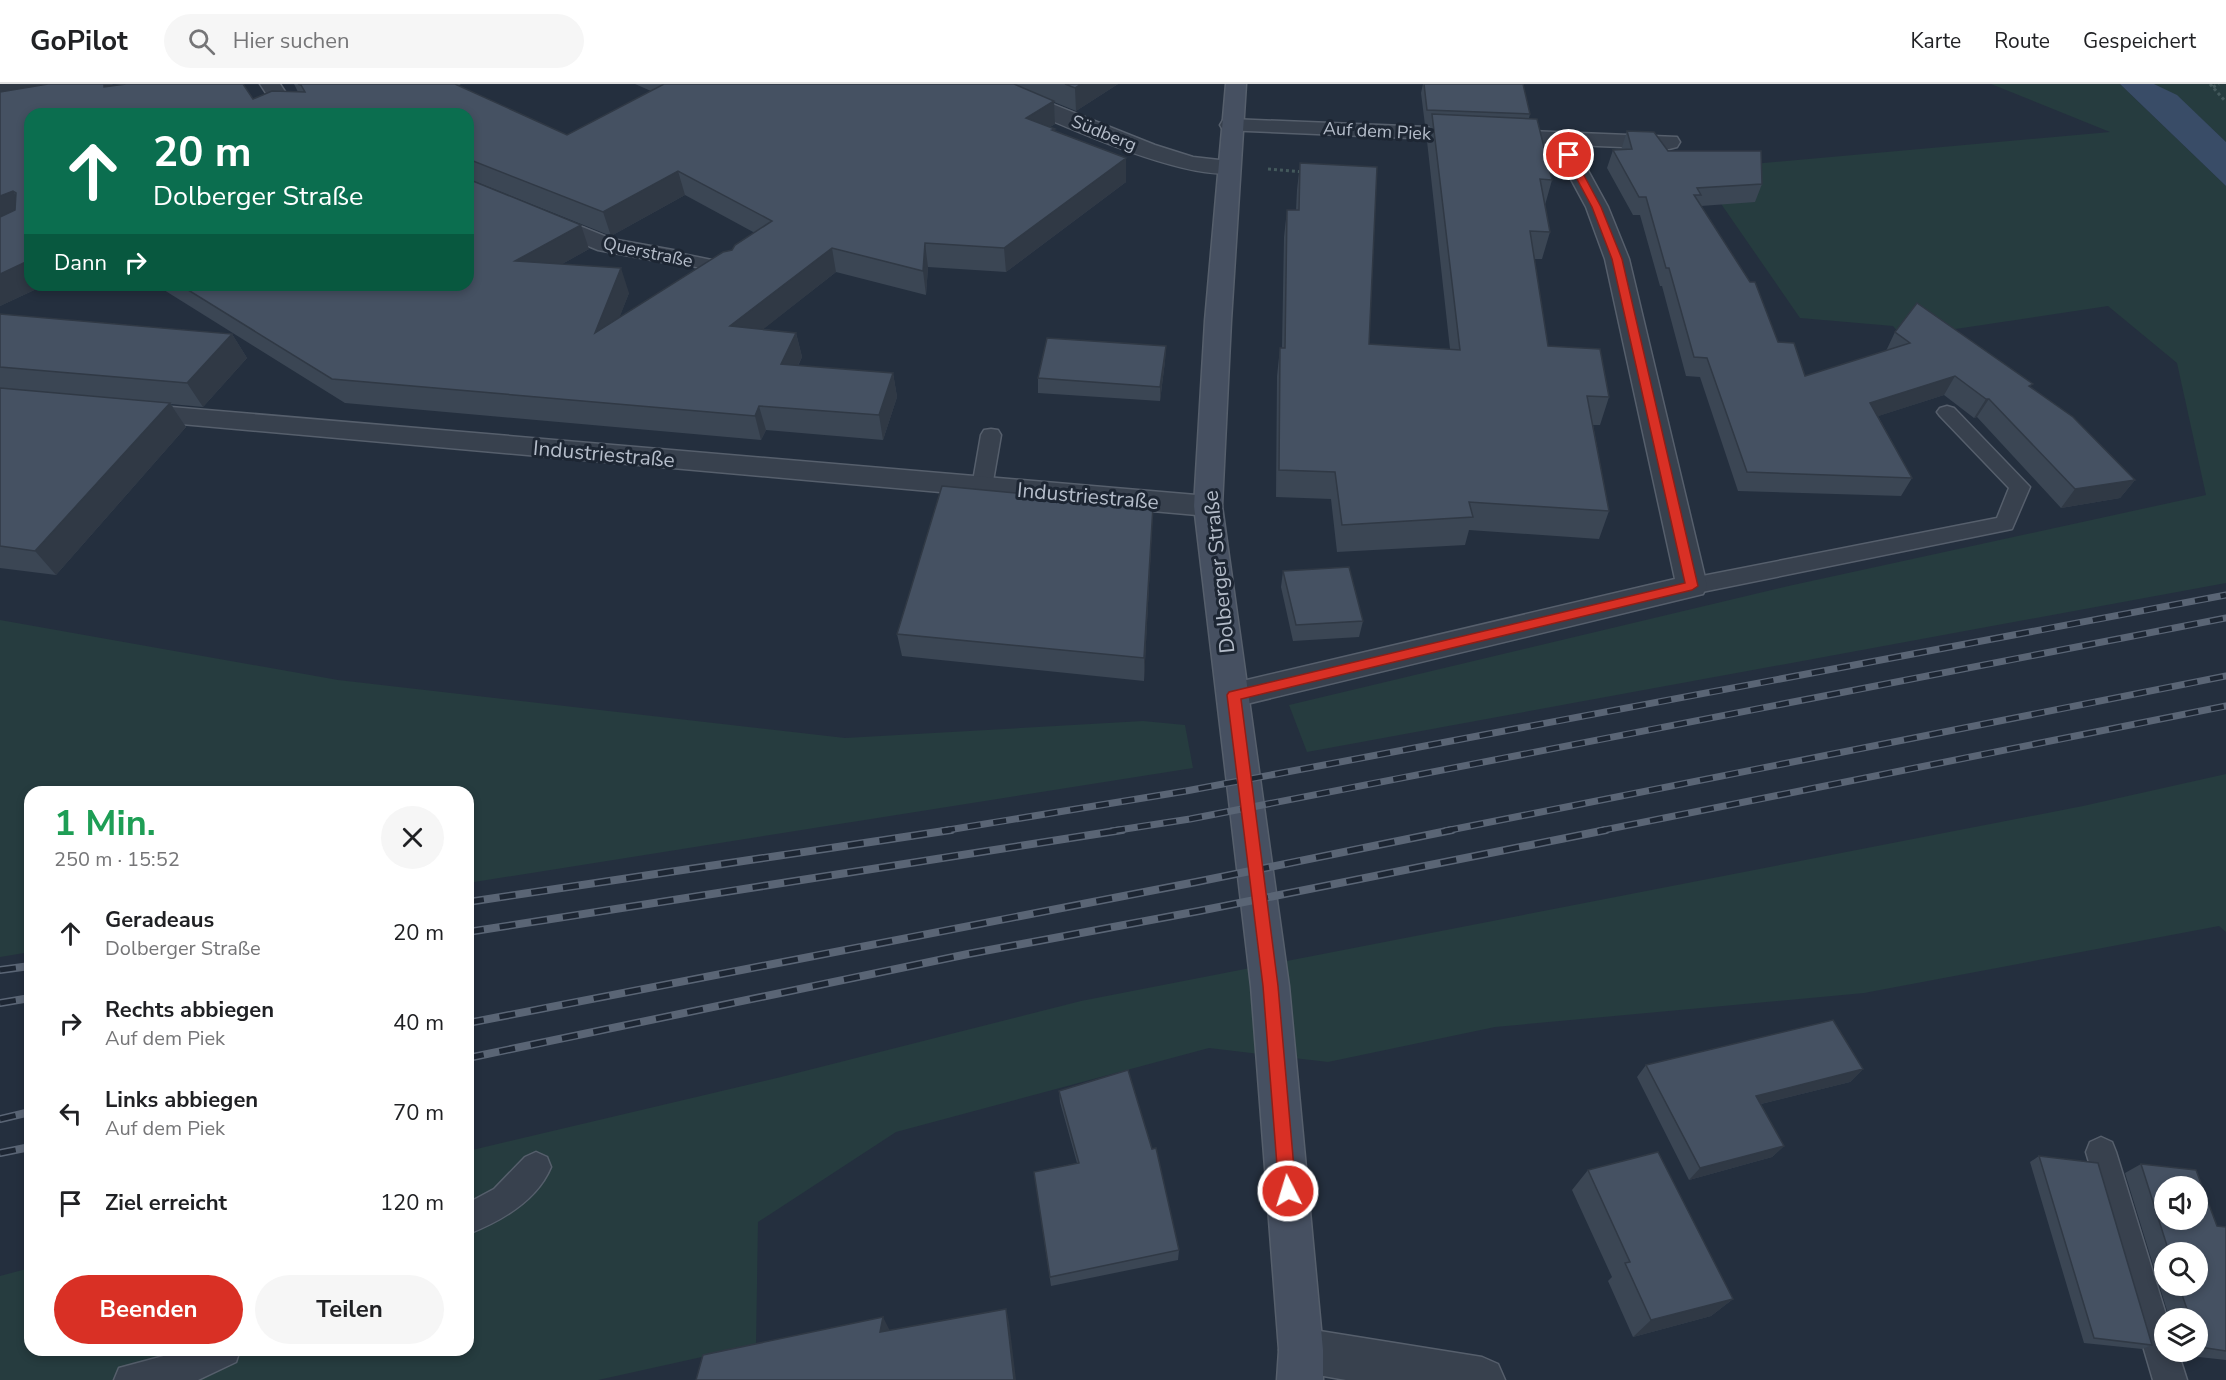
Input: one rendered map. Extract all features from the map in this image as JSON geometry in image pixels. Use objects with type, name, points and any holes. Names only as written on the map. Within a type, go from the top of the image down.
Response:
[{"type":"street","points":[[270,84],[283,108]]},
{"type":"street","name":"Südberg","points":[[984,84],[1147,150],[1191,163],[1229,167]]},
{"type":"street","name":"Dolberger Straße","points":[[1236,84],[1231,124],[1208,506],[1270,986],[1300,1365]]},
{"type":"street","name":"Auf dem Piek","points":[[1231,124],[1669,142]]},
{"type":"street","points":[[1234,695],[1692,586],[1617,259],[1597,207],[1559,138]]},
{"type":"street","name":"Querstraße","points":[[474,190],[606,245],[673,257]]},
{"type":"street","name":"Industriestraße","points":[[114,411],[1208,506]]},
{"type":"street","points":[[1300,1365],[1482,1380]]},
{"type":"lane","name":"Querstraße","points":[[673,257],[730,269]]},
{"type":"lane","points":[[1692,586],[2005,524],[2020,487],[1947,412]]},
{"type":"lane","points":[[982,487],[991,435]]},
{"type":"lane","points":[[2101,1152],[2170,1380]]},
{"type":"lane","points":[[474,1216],[505,1200],[536,1167]]},
{"type":"lane","points":[[131,1380],[200,1363],[213,1356]]},
{"type":"path","points":[[2219,84],[2211,86],[2226,102]]},
{"type":"path","points":[[1229,167],[1306,172]]},
{"type":"green space","points":[[1991,84],[2120,84],[2226,186],[2226,583],[1307,752],[1289,705],[1793,585],[2206,495],[2177,363],[2108,306],[1902,337],[1893,326],[1800,318],[1697,169],[2110,132]]},
{"type":"green space","points":[[2154,84],[2226,84],[2226,142],[2177,96]]},
{"type":"green space","points":[[0,620],[338,680],[845,738],[1143,721],[1185,725],[1193,768],[474,882],[474,786],[24,786],[24,953],[0,957]]},
{"type":"green space","points":[[2226,774],[2226,932],[2219,926],[1864,993],[1495,1027],[1328,1062],[1209,1048],[896,1132],[758,1222],[756,1345],[598,1380],[0,1380],[0,1276],[24,1270],[24,1356],[474,1356],[474,1150],[781,1077],[1081,1001],[2083,806]]},
{"type":"water","points":[[2120,84],[2154,84],[2177,95],[2226,142],[2226,186]]},
{"type":"building","points":[[48,84],[104,84],[104,87],[126,84],[243,84],[253,99],[272,91],[305,92],[298,84],[455,84],[567,135],[664,84],[1014,84],[1054,101],[1026,118],[1126,158],[1004,248],[925,243],[923,271],[832,248],[730,326],[796,333],[781,364],[893,373],[879,415],[759,406],[755,416],[332,379],[190,291],[474,291],[474,181],[581,225],[515,261],[621,268],[595,333],[723,252],[732,250],[735,245],[772,221],[678,171],[603,212],[474,161],[474,108],[24,108],[24,263],[0,274],[0,217],[15,210],[16,193],[13,191],[0,196],[0,92]]},
{"type":"building","points":[[1065,84],[1081,84],[1075,88]]},
{"type":"building","points":[[1424,84],[1523,84],[1530,114],[1427,110]]},
{"type":"building","points":[[1432,114],[1537,119],[1552,180],[1540,179],[1550,232],[1530,231],[1548,346],[1600,349],[1609,397],[1587,396],[1609,511],[1469,502],[1473,517],[1342,525],[1335,472],[1279,470],[1280,348],[1285,348],[1287,210],[1299,210],[1300,163],[1377,167],[1369,344],[1460,350]]},
{"type":"building","points":[[1627,131],[1654,132],[1668,151],[1761,151],[1762,184],[1697,188],[1701,195],[1694,195],[1750,282],[1755,282],[1778,342],[1794,343],[1805,376],[1910,343],[1895,332],[1917,303],[2033,384],[2029,386],[2073,417],[2135,480],[2075,489],[1989,399],[1955,376],[1870,403],[1912,478],[1747,472],[1707,358],[1694,357],[1646,197],[1639,197],[1613,150],[1632,149]]},
{"type":"building","points":[[0,314],[232,334],[187,383],[0,367]]},
{"type":"building","points":[[1047,338],[1166,346],[1160,387],[1038,378]]},
{"type":"building","points":[[0,388],[170,403],[35,551],[0,546]]},
{"type":"building","points":[[942,486],[1153,506],[1144,658],[897,634]]},
{"type":"building","points":[[1349,567],[1363,621],[1296,625],[1283,571]]},
{"type":"building","points":[[1833,1020],[1863,1069],[1756,1096],[1784,1146],[1700,1168],[1646,1065]]},
{"type":"building","points":[[1128,1070],[1152,1149],[1156,1148],[1179,1250],[1050,1277],[1034,1172],[1079,1163],[1059,1091]]},
{"type":"building","points":[[1658,1152],[1733,1299],[1651,1320],[1625,1263],[1630,1262],[1588,1170]]},
{"type":"building","points":[[2039,1156],[2098,1163],[2152,1345],[2094,1338]]},
{"type":"building","points":[[2141,1164],[2196,1170],[2198,1176],[2154,1176],[2154,1205]]},
{"type":"building","points":[[2208,1202],[2217,1226],[2226,1227],[2226,1351],[2208,1348],[2208,1308],[2187,1308],[2182,1296],[2208,1296],[2208,1242],[2166,1242],[2162,1230],[2208,1230]]},
{"type":"building","points":[[1006,1309],[1014,1380],[696,1380],[703,1355],[883,1317],[880,1332]]},
{"type":"railway","points":[[942,831],[1186,791],[2226,595]]},
{"type":"railway","points":[[1112,831],[1190,819],[2226,618]]},
{"type":"railway","points":[[1445,831],[2226,676]]},
{"type":"railway","points":[[1599,831],[2226,706]]},
{"type":"railway","points":[[474,901],[951,830]]},
{"type":"railway","points":[[474,931],[1122,830]]},
{"type":"railway","points":[[474,1022],[1452,830]]},
{"type":"railway","points":[[474,1057],[968,954],[1199,911],[1606,830]]},
{"type":"railway","points":[[0,970],[24,967]]},
{"type":"railway","points":[[0,1003],[24,999]]},
{"type":"railway","points":[[0,1119],[24,1113]]},
{"type":"railway","points":[[0,1153],[24,1148]]},
{"type":"route","points":[[1288,1191],[1270,986],[1234,695],[1692,586],[1617,259],[1597,207],[1569,155]]}]
